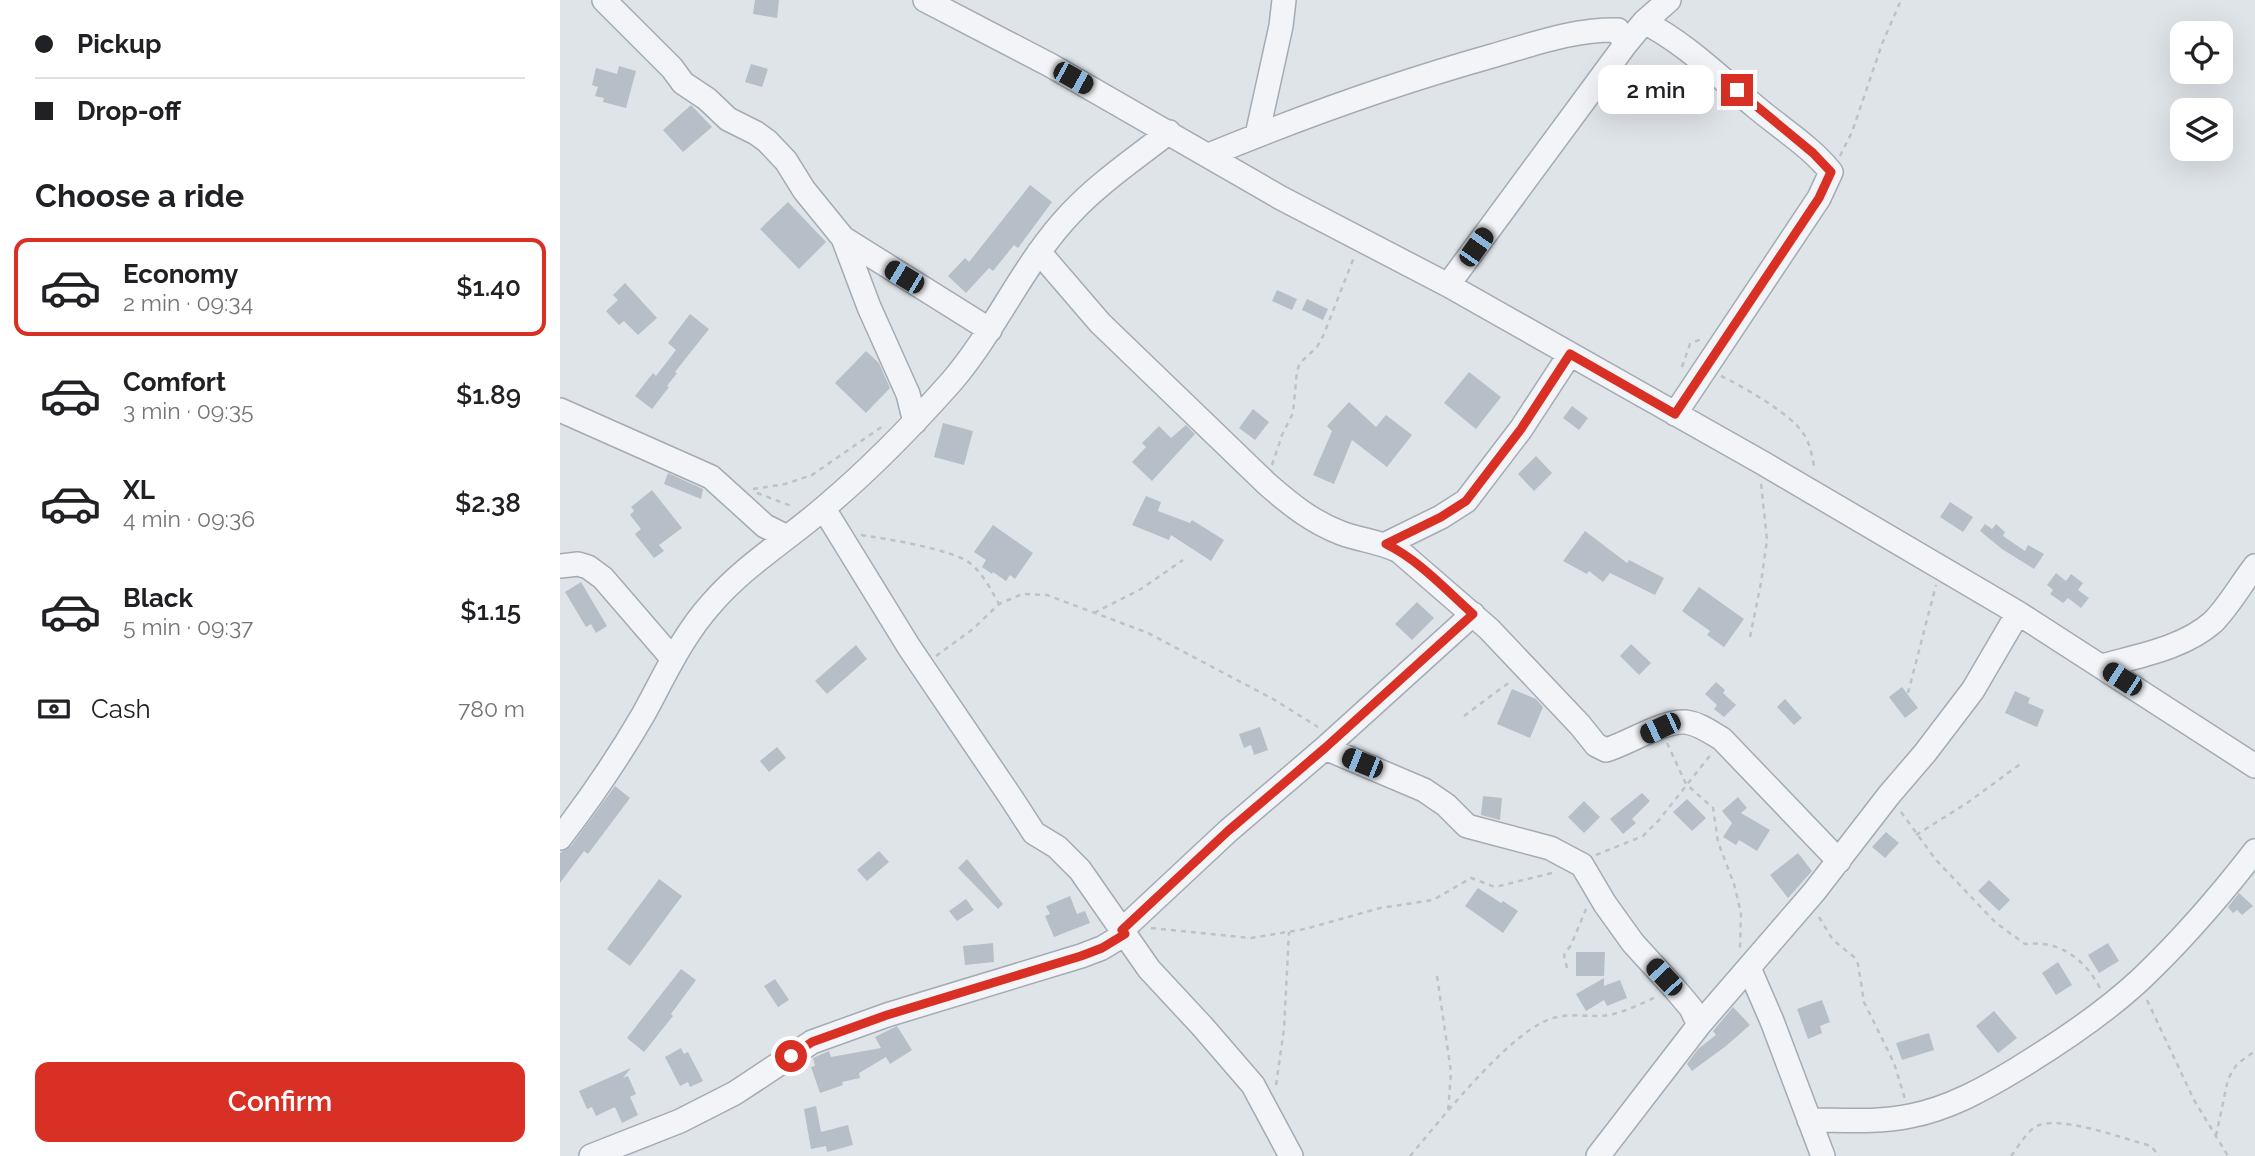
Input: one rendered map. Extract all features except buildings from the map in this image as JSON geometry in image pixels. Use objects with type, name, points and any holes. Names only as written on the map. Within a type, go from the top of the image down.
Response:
[{"type":"street","points":[[604,0],[672,68],[683,83],[707,99],[727,119],[756,132],[786,161],[804,190],[843,238],[869,307],[908,394],[914,417]]},
{"type":"street","points":[[925,0],[1049,65],[1281,198],[1448,285],[1761,462],[2018,612],[2255,766]]},
{"type":"street","points":[[1257,135],[1281,26],[1284,0]]},
{"type":"street","points":[[1448,285],[1625,44],[1644,22],[1669,0]]},
{"type":"street","points":[[1644,22],[1721,75],[1813,153],[1831,172],[1819,198],[1675,414]]},
{"type":"street","points":[[1209,155],[1432,72],[1565,34],[1598,29],[1618,30],[1625,44]]},
{"type":"street","points":[[560,838],[619,755],[672,657],[711,603],[751,564],[819,512],[954,379],[990,330],[1039,253],[1070,213],[1169,132]]},
{"type":"street","points":[[843,238],[990,330]]},
{"type":"street","points":[[1039,253],[1100,323],[1294,508],[1318,523],[1351,536],[1386,544],[1424,570],[1529,670],[1596,745],[1606,750],[1660,728],[1684,722],[1702,726],[1722,739],[1839,861]]},
{"type":"street","points":[[1386,544],[1441,517],[1466,501],[1521,429],[1570,354]]},
{"type":"street","points":[[562,413],[711,477],[765,526],[787,537]]},
{"type":"street","points":[[819,512],[837,531],[923,667],[1034,832],[1069,857],[1127,927],[1149,969],[1253,1085],[1291,1156]]},
{"type":"street","points":[[560,566],[578,564],[588,567],[603,578],[672,657]]},
{"type":"street","points":[[2102,666],[2146,654],[2195,634],[2213,622],[2255,565]]},
{"type":"street","points":[[1598,1156],[1699,1025],[1809,899],[1973,690],[2018,612]]},
{"type":"street","points":[[590,1156],[691,1116],[735,1093],[812,1042],[887,1015],[1102,948],[1228,831],[1473,614]]},
{"type":"street","points":[[1330,743],[1424,790],[1446,805],[1467,826],[1550,848],[1580,863],[1633,943],[1691,1008],[1699,1025]]},
{"type":"street","points":[[1809,1120],[1876,1120],[1910,1116],[1937,1109],[1988,1087],[2040,1055],[2139,981],[2185,934],[2255,851]]},
{"type":"street","points":[[1743,975],[1772,1021],[1823,1156]]},
{"type":"path","points":[[1831,172],[1852,132],[1867,83],[1902,0]]},
{"type":"path","points":[[1268,485],[1276,451],[1293,413],[1300,363],[1317,347],[1324,334],[1361,239]]},
{"type":"path","points":[[1706,370],[1735,383],[1793,422],[1804,434],[1816,476],[1815,495]]},
{"type":"path","points":[[819,512],[749,490],[785,484],[812,475],[898,416],[914,417]]},
{"type":"path","points":[[1750,637],[1767,540],[1761,462]]},
{"type":"path","points":[[837,531],[899,541],[955,555],[970,563],[984,577],[999,604]]},
{"type":"path","points":[[1094,613],[1141,589],[1184,561]]},
{"type":"path","points":[[1908,693],[1940,568]]},
{"type":"path","points":[[923,667],[973,629],[999,604],[1022,594],[1047,595],[1148,633],[1273,699],[1330,743]]},
{"type":"path","points":[[1464,716],[1529,670]]},
{"type":"path","points":[[1660,728],[1686,784],[1713,808],[1718,842],[1734,884],[1741,913],[1743,975]]},
{"type":"path","points":[[1127,927],[1251,938],[1350,918],[1380,908],[1433,900],[1471,878],[1495,887],[1580,863],[1643,836],[1659,820],[1722,739]]},
{"type":"path","points":[[1916,835],[1967,803],[2023,762]]},
{"type":"path","points":[[1889,795],[1936,860],[1996,923],[2025,944],[2039,942],[2052,945],[2079,960],[2090,968],[2109,1004]]},
{"type":"path","points":[[1567,968],[1564,955],[1571,946],[1595,886]]},
{"type":"path","points":[[1809,899],[1833,940],[1854,957],[1858,964],[1864,1002],[1894,1063],[1910,1116]]},
{"type":"path","points":[[1269,1116],[1284,1029],[1289,931]]},
{"type":"path","points":[[1437,976],[1451,1072],[1448,1113]]},
{"type":"path","points":[[2139,981],[2194,1100],[2228,1156]]},
{"type":"path","points":[[1410,1156],[1504,1049],[1530,1030],[1555,1017],[1603,1016],[1622,1011],[1675,989]]},
{"type":"path","points":[[2216,1136],[2228,1079],[2237,1064],[2255,1051]]},
{"type":"path","points":[[2011,1156],[2032,1129],[2044,1123],[2054,1123],[2077,1125],[2151,1146],[2159,1156]]},
{"type":"route","points":[[791,1056],[812,1042],[887,1015],[1081,956],[1102,948],[1125,934],[1122,930],[1228,831],[1325,748],[1473,614],[1424,570],[1386,544],[1441,517],[1466,501],[1521,429],[1570,354],[1675,414],[1819,198],[1831,172],[1813,153],[1737,90]]}]
